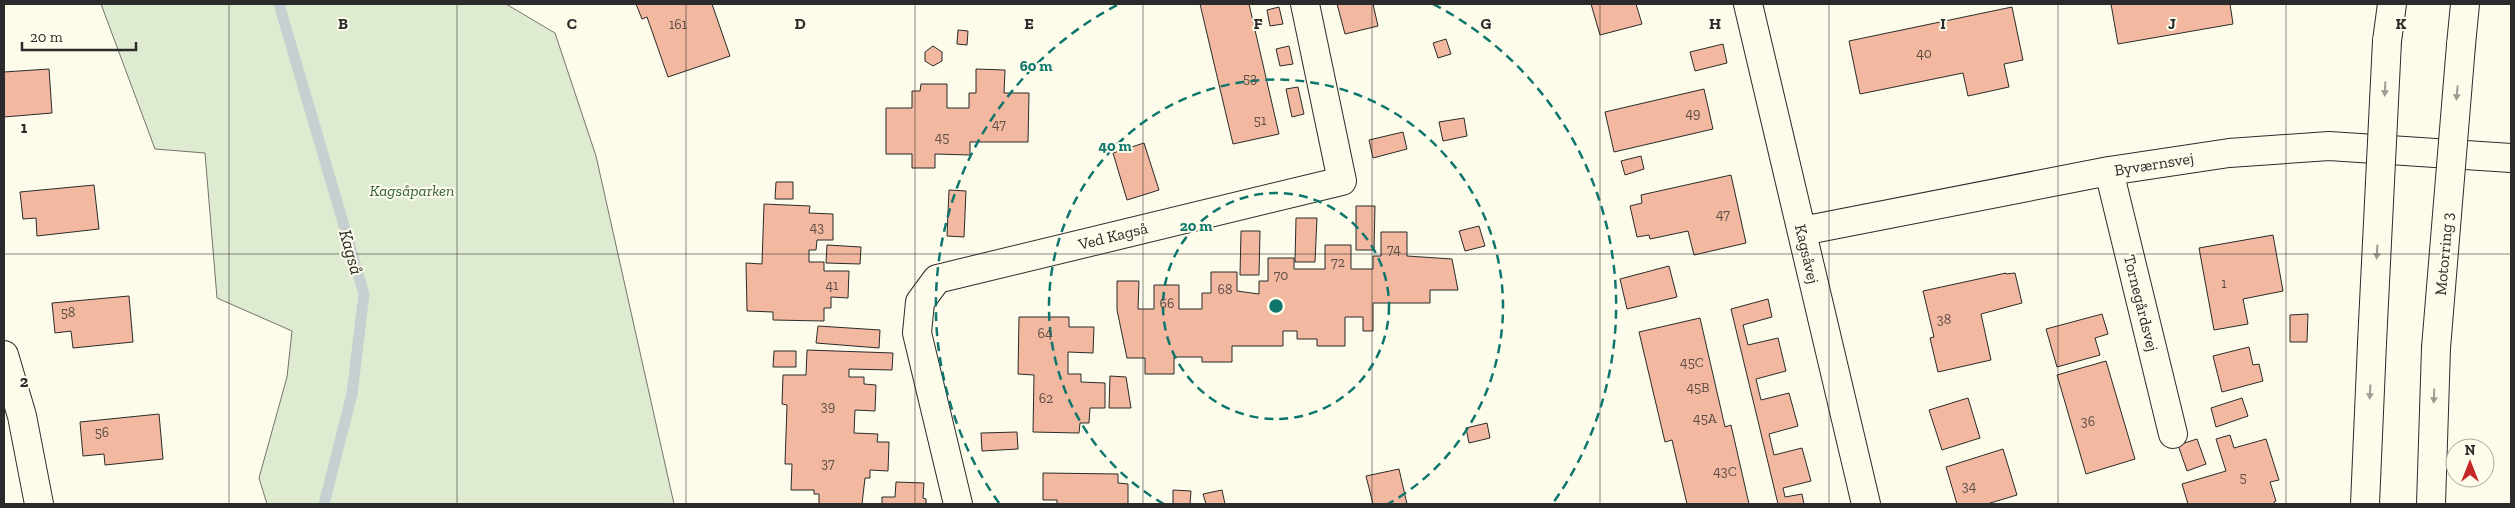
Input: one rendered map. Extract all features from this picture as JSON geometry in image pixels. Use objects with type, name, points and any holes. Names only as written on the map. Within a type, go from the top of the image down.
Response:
[{"type":"main road","name":"Ved Kagså","points":[[958,504],[917,332],[920,302],[937,279],[1342,181],[1305,4]]},
{"type":"main road","name":"Kagsåvej","points":[[1748,4],[1866,504]]},
{"type":"main road","points":[[2365,504],[2387,41],[2392,4]]},
{"type":"main road","name":"Motorring 3","points":[[2431,504],[2436,348],[2465,4]]},
{"type":"main road","name":"Byværnsvej","points":[[1802,231],[2109,171],[2229,152],[2329,146],[2511,158]]},
{"type":"main road","name":"Tornegårdsvej","points":[[2109,171],[2174,434]]},
{"type":"main road","points":[[4,355],[13,418],[39,504]]},
{"type":"green space","name":"Kagsåparken","points":[[101,4],[506,4],[555,33],[596,156],[674,504],[267,504],[259,478],[287,377],[292,331],[217,298],[205,153],[155,149]]},
{"type":"building","points":[[636,4],[712,4],[730,56],[668,77],[647,17],[642,19]]},
{"type":"building","points":[[1200,4],[1249,4],[1279,134],[1233,144]]},
{"type":"building","points":[[1337,4],[1373,4],[1378,26],[1345,34]]},
{"type":"building","points":[[1591,4],[1636,4],[1642,24],[1600,35]]},
{"type":"building","points":[[2111,4],[2230,4],[2233,24],[2118,44]]},
{"type":"building","points":[[1279,7],[1283,24],[1270,26],[1267,10]]},
{"type":"building","points":[[2012,7],[2023,60],[2004,64],[2009,87],[1968,96],[1963,73],[1860,94],[1849,41]]},
{"type":"building","points":[[958,30],[968,31],[967,45],[957,44]]},
{"type":"building","points":[[1446,39],[1451,54],[1438,58],[1433,43]]},
{"type":"building","points":[[1723,44],[1727,63],[1695,71],[1690,52]]},
{"type":"building","points":[[933,46],[942,52],[942,61],[933,66],[925,61],[925,52]]},
{"type":"building","points":[[1289,46],[1293,64],[1280,66],[1276,49]]},
{"type":"building","points":[[49,69],[52,113],[4,117],[4,72]]},
{"type":"building","points":[[976,69],[1005,70],[1004,93],[1029,93],[1028,142],[970,142],[970,155],[935,154],[935,168],[912,168],[912,154],[886,154],[886,108],[912,108],[912,91],[920,91],[921,84],[947,84],[947,108],[969,108],[969,93],[976,93]]},
{"type":"building","points":[[1298,87],[1304,114],[1292,117],[1286,89]]},
{"type":"building","points":[[1704,89],[1713,129],[1614,152],[1605,112]]},
{"type":"building","points":[[1464,118],[1467,136],[1443,141],[1439,122]]},
{"type":"building","points":[[1403,132],[1407,149],[1373,158],[1369,140]]},
{"type":"building","points":[[1144,143],[1159,190],[1127,200],[1113,153]]},
{"type":"building","points":[[1641,156],[1644,169],[1625,175],[1621,161]]},
{"type":"building","points":[[1731,175],[1746,243],[1694,255],[1688,231],[1650,239],[1649,235],[1637,237],[1630,206],[1642,203],[1641,195]]},
{"type":"building","points":[[776,182],[793,182],[793,199],[775,199]]},
{"type":"building","points":[[94,185],[99,229],[37,236],[36,218],[23,219],[20,192]]},
{"type":"building","points":[[949,190],[966,191],[964,237],[947,236]]},
{"type":"building","points":[[764,204],[810,206],[809,213],[833,214],[833,240],[817,240],[816,250],[809,250],[809,262],[824,262],[824,271],[849,271],[848,298],[831,297],[831,308],[824,308],[824,321],[773,320],[773,312],[747,311],[746,263],[762,264]]},
{"type":"building","points":[[1356,206],[1375,206],[1374,250],[1356,250]]},
{"type":"building","points":[[1296,218],[1317,218],[1315,262],[1295,262]]},
{"type":"building","points":[[1479,226],[1485,246],[1465,251],[1459,231]]},
{"type":"building","points":[[1241,231],[1260,231],[1259,275],[1240,275]]},
{"type":"building","points":[[1381,232],[1407,232],[1407,256],[1452,259],[1458,290],[1430,290],[1430,303],[1373,303],[1373,331],[1363,331],[1363,317],[1345,317],[1345,346],[1317,346],[1317,339],[1297,339],[1297,331],[1283,331],[1283,346],[1232,346],[1232,362],[1202,362],[1202,357],[1174,357],[1174,374],[1145,374],[1145,358],[1127,358],[1117,310],[1117,281],[1139,281],[1138,309],[1154,309],[1154,285],[1179,285],[1179,309],[1202,309],[1202,293],[1211,293],[1211,272],[1237,272],[1237,291],[1259,294],[1259,281],[1268,281],[1268,258],[1294,258],[1294,269],[1325,269],[1325,245],[1351,245],[1351,269],[1373,269],[1373,256],[1381,256]]},
{"type":"building","points":[[2273,235],[2283,291],[2243,299],[2248,324],[2214,330],[2199,248]]},
{"type":"building","points":[[827,245],[861,247],[860,264],[826,263]]},
{"type":"building","points":[[1669,266],[1677,297],[1627,309],[1620,279]]},
{"type":"building","points":[[2006,273],[2015,273],[2022,303],[1981,314],[1991,360],[1938,372],[1930,338],[1934,337],[1923,291]]},
{"type":"building","points":[[129,296],[133,342],[73,348],[71,331],[55,333],[52,303]]},
{"type":"building","points":[[1768,299],[1772,317],[1743,325],[1748,345],[1778,338],[1786,371],[1756,379],[1761,400],[1789,393],[1798,426],[1769,434],[1774,455],[1802,448],[1811,481],[1783,488],[1785,497],[1802,494],[1804,504],[1778,504],[1731,309]]},
{"type":"building","points":[[2102,314],[2108,334],[2095,338],[2100,355],[2057,367],[2046,329]]},
{"type":"building","points":[[2308,314],[2307,342],[2290,342],[2290,315]]},
{"type":"building","points":[[1019,317],[1069,317],[1069,327],[1094,327],[1093,353],[1068,352],[1068,374],[1081,374],[1081,382],[1105,383],[1105,408],[1090,408],[1089,423],[1080,423],[1079,433],[1033,432],[1034,375],[1018,374]]},
{"type":"building","points":[[1700,318],[1725,427],[1731,425],[1749,504],[1687,504],[1672,440],[1665,442],[1639,332]]},
{"type":"building","points":[[818,326],[880,330],[879,348],[816,343]]},
{"type":"building","points":[[2249,347],[2253,365],[2259,364],[2263,381],[2222,392],[2213,356]]},
{"type":"building","points":[[807,350],[893,353],[892,370],[849,369],[849,377],[864,377],[864,384],[876,385],[875,411],[855,410],[854,433],[878,434],[877,442],[889,442],[888,471],[870,470],[870,478],[865,478],[862,504],[819,504],[819,494],[814,494],[814,490],[791,490],[792,464],[785,464],[787,405],[782,404],[783,375],[806,375]]},
{"type":"building","points":[[774,351],[796,351],[796,367],[773,367]]},
{"type":"building","points":[[2106,361],[2135,459],[2086,474],[2057,375]]},
{"type":"building","points":[[1110,376],[1126,377],[1131,408],[1109,408]]},
{"type":"building","points":[[1968,398],[1980,438],[1942,450],[1929,410]]},
{"type":"building","points":[[2242,398],[2248,416],[2216,427],[2211,408]]},
{"type":"building","points":[[159,414],[163,459],[105,465],[104,454],[83,456],[80,422]]},
{"type":"building","points":[[1487,423],[1490,438],[1469,443],[1466,428]]},
{"type":"building","points":[[1017,432],[1018,449],[982,451],[981,433]]},
{"type":"building","points":[[2230,435],[2234,448],[2266,439],[2279,480],[2270,482],[2276,501],[2274,504],[2188,504],[2182,484],[2226,471],[2216,439]]},
{"type":"building","points":[[2197,439],[2206,464],[2187,471],[2178,445]]},
{"type":"building","points":[[2003,449],[2017,495],[1987,504],[1957,504],[1946,467]]},
{"type":"building","points":[[1399,469],[1407,504],[1373,504],[1366,476]]},
{"type":"building","points":[[1043,473],[1118,474],[1118,483],[1128,484],[1128,504],[1057,504],[1057,500],[1043,500]]},
{"type":"building","points":[[896,482],[924,483],[923,498],[926,499],[926,504],[882,504],[882,497],[895,497]]},
{"type":"building","points":[[1173,490],[1191,491],[1190,504],[1173,504]]},
{"type":"building","points":[[1222,490],[1225,504],[1206,504],[1203,494]]},
{"type":"waterway","name":"Kagså","points":[[279,4],[364,294],[352,394],[324,504]]}]
